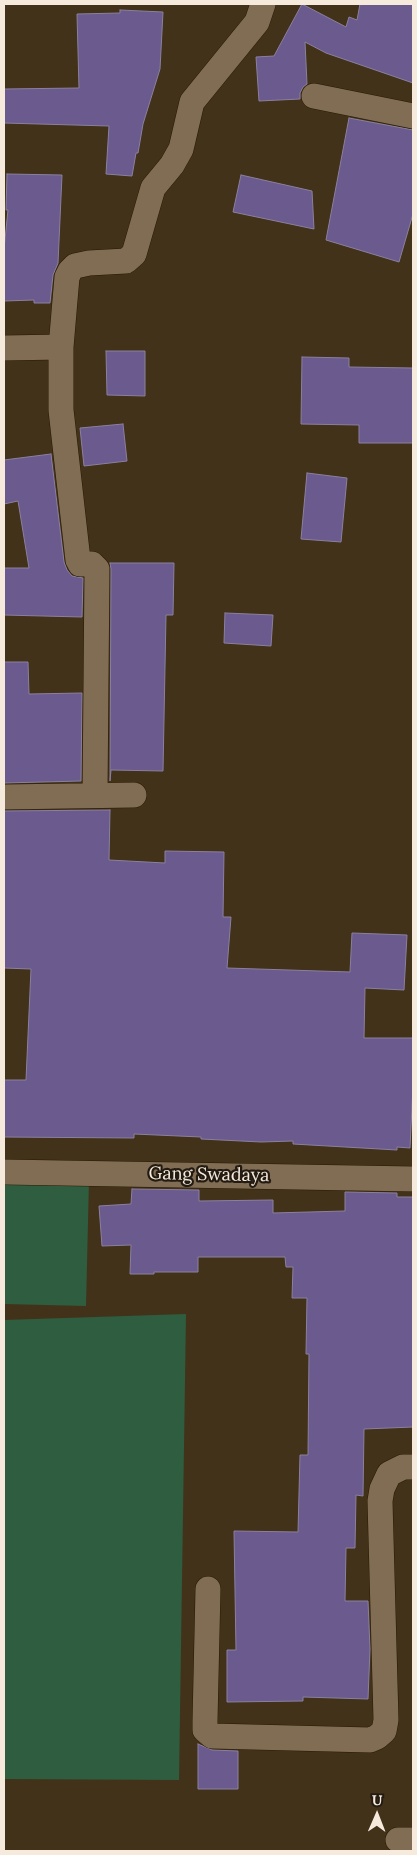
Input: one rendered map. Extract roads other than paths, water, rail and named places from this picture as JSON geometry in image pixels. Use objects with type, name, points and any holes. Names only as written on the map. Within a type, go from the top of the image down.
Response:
[{"type":"street","points":[[95,796],[96,569],[92,564],[80,564],[78,560],[61,410],[61,347],[67,277],[75,266],[89,263],[126,261],[134,254],[153,188],[172,165],[181,149],[192,102],[256,22],[263,4]]},
{"type":"street","points":[[314,96],[413,116]]},
{"type":"street","points":[[4,348],[61,347]]},
{"type":"street","points":[[4,797],[134,795]]},
{"type":"street","name":"Gang Swadaya","points":[[4,1172],[413,1179]]},
{"type":"street","points":[[208,1589],[205,1730],[212,1736],[370,1740],[377,1737],[384,1731],[386,1720],[380,1501],[382,1489],[389,1474],[403,1467],[413,1467]]}]
